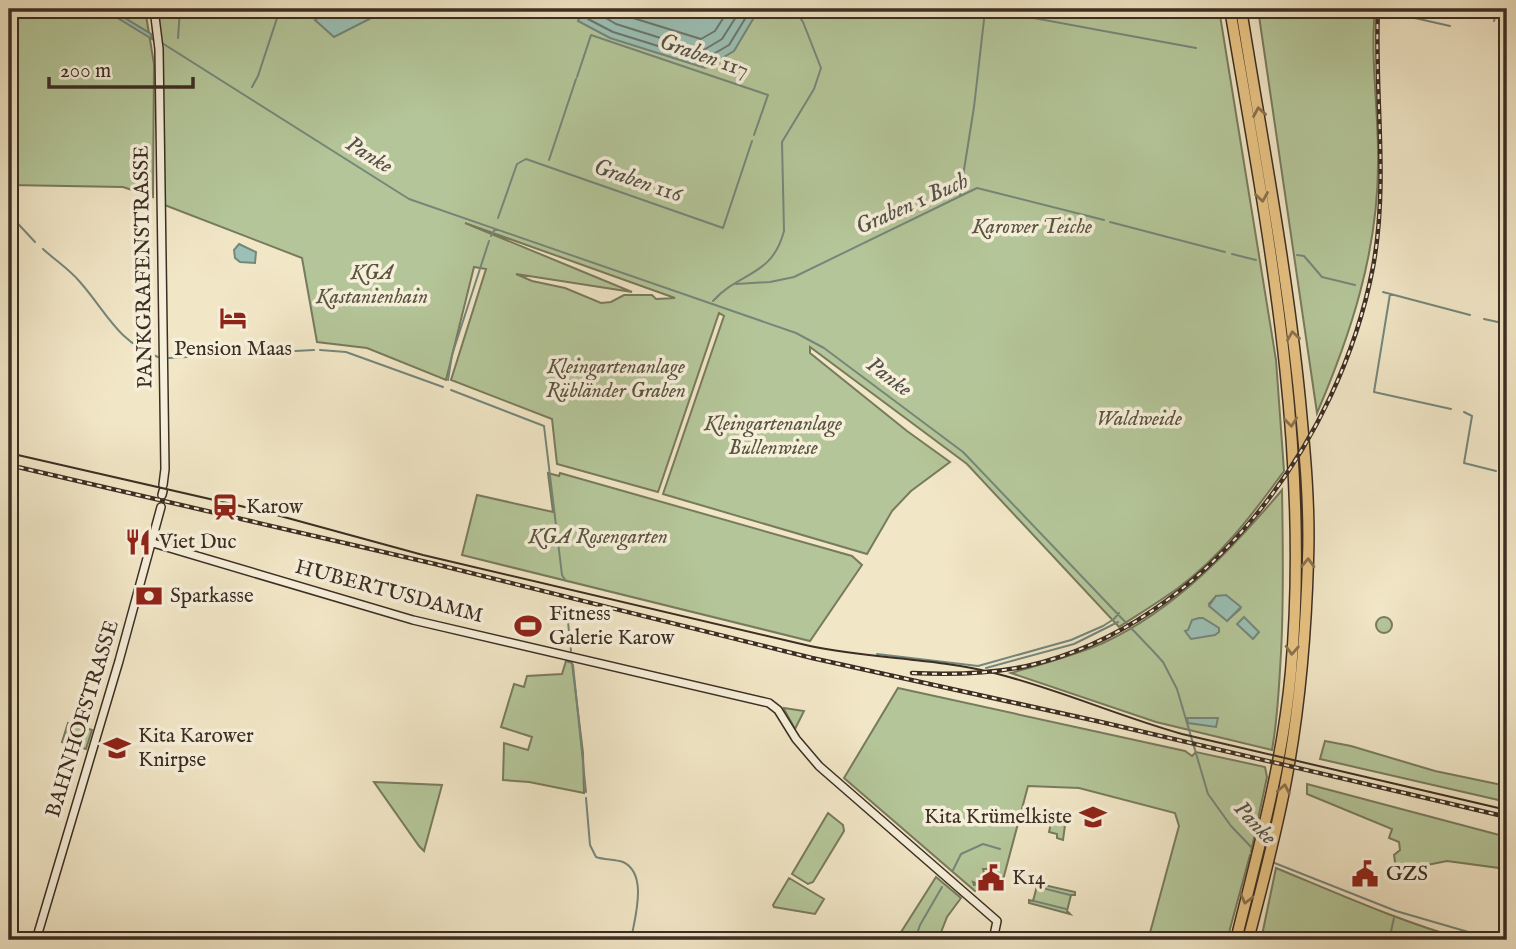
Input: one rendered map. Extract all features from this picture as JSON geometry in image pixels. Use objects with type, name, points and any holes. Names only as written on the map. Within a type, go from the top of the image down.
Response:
[{"type":"highway","points":[[1230,9],[1262,194],[1284,353],[1296,500],[1296,584],[1291,671],[1280,748],[1236,940]]},
{"type":"highway","points":[[1241,9],[1295,349],[1307,493],[1308,558],[1304,647],[1287,774],[1248,940]]},
{"type":"street","name":"PANKGRAFENSTRASSE","points":[[154,9],[159,49],[165,470],[163,490]]},
{"type":"street","name":"BAHNHOFSTRASSE","points":[[36,940],[161,508]]},
{"type":"street","name":"HUBERTUSDAMM","points":[[153,543],[414,620],[769,703],[778,710],[799,744],[819,766],[998,921],[993,940]]},
{"type":"green space","points":[[9,9],[145,9],[154,64],[153,197],[123,187],[9,185]]},
{"type":"green space","name":"Karower Teiche","points":[[157,9],[1219,9],[1276,360],[1284,471],[1248,518],[1194,576],[1119,627],[967,464],[810,347],[810,353],[950,462],[911,491],[892,511],[867,554],[663,494],[724,316],[719,313],[658,492],[557,464],[552,419],[451,380],[486,269],[474,267],[446,380],[367,348],[317,342],[302,258],[162,204]],"holes":[[[465,223],[675,298],[656,299],[652,295],[624,295],[611,302],[601,303],[565,288],[532,281],[516,274],[632,292]]]},
{"type":"green space","points":[[1258,9],[1375,9],[1378,164],[1373,229],[1368,260],[1351,322],[1317,413]]},
{"type":"green space","name":"KGA Rosengarten","points":[[548,473],[559,476],[560,473],[852,556],[862,565],[810,641],[462,555],[477,495],[553,512]]},
{"type":"green space","points":[[1282,490],[1282,632],[1272,750],[1156,722],[1011,673],[1069,656],[1129,629],[1178,596],[1201,576]],"holes":[[[1216,596],[1240,609],[1227,621],[1209,604]]]},
{"type":"green space","points":[[1381,617],[1387,617],[1392,625],[1390,631],[1381,633],[1376,628],[1376,622]]},
{"type":"green space","points":[[566,661],[572,663],[583,753],[584,793],[529,782],[503,780],[504,743],[528,750],[532,737],[501,727],[514,684],[524,687],[527,676],[562,674]]},
{"type":"green space","points":[[898,688],[1185,751],[1192,756],[1196,752],[1265,767],[1267,777],[1251,852],[1254,855],[1250,855],[1227,940],[1148,940],[1179,826],[1175,813],[1079,788],[1028,786],[1000,891],[994,878],[994,869],[983,869],[985,876],[978,884],[973,882],[978,885],[980,892],[975,891],[844,778]]},
{"type":"green space","points":[[784,708],[804,711],[795,729],[785,711]]},
{"type":"green space","points":[[68,723],[92,730],[86,749],[62,742]]},
{"type":"green space","points":[[1325,741],[1435,771],[1507,786],[1507,802],[1320,759]]},
{"type":"green space","points":[[374,782],[442,785],[424,851],[419,846]]},
{"type":"green space","points":[[1307,784],[1507,837],[1507,869],[1447,861],[1396,869],[1394,855],[1400,850],[1399,842],[1389,838],[1392,829],[1307,794]]},
{"type":"green space","points":[[828,813],[843,825],[844,831],[813,882],[808,884],[792,874]]},
{"type":"green space","points":[[1053,814],[1066,818],[1063,840],[1057,838],[1057,834],[1049,832]]},
{"type":"green space","points":[[1276,868],[1394,916],[1466,940],[1261,940]]},
{"type":"green space","points":[[936,877],[961,898],[947,917],[938,940],[896,940]]},
{"type":"green space","points":[[789,878],[824,899],[815,914],[774,907]]},
{"type":"green space","points":[[1035,883],[1075,892],[1075,895],[1071,895],[1067,911],[1070,914],[1029,903],[1029,900],[1033,901],[1037,886],[1033,885]]},
{"type":"water","points":[[103,9],[110,9],[151,34],[152,39]]},
{"type":"water","points":[[326,9],[389,9],[334,37],[315,20],[324,14]]},
{"type":"water","points":[[583,9],[759,9],[734,51],[705,68],[610,38],[578,21]]},
{"type":"water","points":[[239,244],[256,252],[255,263],[240,262],[235,258],[234,250]]},
{"type":"water","points":[[1226,595],[1241,607],[1227,621],[1209,606],[1216,596]]},
{"type":"water","points":[[1244,617],[1259,632],[1253,639],[1237,624]]},
{"type":"water","points":[[1199,618],[1219,628],[1219,632],[1191,639],[1185,631],[1192,620]]},
{"type":"water","points":[[1187,718],[1218,718],[1216,727],[1188,723]]},
{"type":"waterway","points":[[178,38],[180,9]]},
{"type":"waterway","points":[[252,87],[280,9]]},
{"type":"waterway","points":[[713,301],[772,257],[784,231],[782,142],[814,89],[821,68],[803,22],[794,9]]},
{"type":"waterway","points":[[1418,18],[1420,9]]},
{"type":"waterway","points":[[1494,21],[1497,9]]},
{"type":"waterway","points":[[960,195],[985,11],[1196,48]]},
{"type":"waterway","points":[[1397,14],[1450,26]]},
{"type":"waterway","name":"Graben 117","points":[[577,77],[591,35],[768,95],[754,135]]},
{"type":"waterway","name":"Panke","points":[[162,43],[409,199],[796,333],[824,348],[963,452],[1163,662],[1177,689],[1208,794],[1231,826],[1255,851]]},
{"type":"waterway","name":"Graben 117","points":[[549,160],[576,79]]},
{"type":"waterway","name":"Graben 116","points":[[498,218],[517,164],[526,159],[723,228],[752,141]]},
{"type":"waterway","name":"Graben 1 Buch","points":[[736,284],[794,277],[977,188],[1104,220]]},
{"type":"waterway","points":[[9,214],[35,242]]},
{"type":"waterway","name":"Graben 1 Buch","points":[[1110,222],[1225,252]]},
{"type":"waterway","name":"Panke","points":[[491,236],[495,229]]},
{"type":"waterway","points":[[448,380],[452,355],[489,241]]},
{"type":"waterway","points":[[43,249],[76,277],[122,334],[132,343],[158,357]]},
{"type":"waterway","name":"Graben 1 Buch","points":[[1232,254],[1256,260]]},
{"type":"waterway","name":"Graben 1 Buch","points":[[1297,255],[1304,256],[1322,277],[1355,285]]},
{"type":"waterway","name":"Graben 1 Buch","points":[[1383,292],[1470,315]]},
{"type":"waterway","points":[[1390,294],[1374,392],[1451,409]]},
{"type":"waterway","name":"Graben 1 Buch","points":[[1484,319],[1507,324]]},
{"type":"waterway","points":[[169,358],[314,350]]},
{"type":"waterway","points":[[320,350],[346,352],[443,387]]},
{"type":"waterway","points":[[451,390],[544,426],[562,575],[566,581]]},
{"type":"waterway","points":[[1464,412],[1472,416],[1464,463],[1496,471]]},
{"type":"waterway","points":[[559,609],[567,612],[571,651]]},
{"type":"waterway","points":[[877,654],[978,666],[1071,640],[1103,626],[1119,613]]},
{"type":"waterway","points":[[986,668],[1074,644],[1118,622]]},
{"type":"waterway","points":[[573,665],[586,792]]},
{"type":"waterway","points":[[586,798],[590,845],[596,857],[623,862],[636,876],[638,898],[631,940]]},
{"type":"waterway","points":[[953,870],[961,854],[983,844],[1000,849]]},
{"type":"waterway","name":"Panke","points":[[1272,862],[1396,911],[1496,940]]},
{"type":"waterway","points":[[915,940],[920,925],[942,887]]},
{"type":"waterway","points":[[1038,887],[1070,895]]},
{"type":"waterway","points":[[1034,901],[1066,909]]},
{"type":"waterway","points":[[1389,940],[1394,918]]},
{"type":"tram line","points":[[9,453],[262,511],[423,555],[810,646],[949,664],[994,673],[1182,734],[1507,810]]},
{"type":"railway","points":[[912,673],[970,673],[1027,666],[1092,644],[1152,611],[1206,568],[1255,516],[1296,459],[1330,397],[1356,332],[1373,267],[1378,235],[1381,170],[1378,9]]},
{"type":"railway","points":[[9,465],[435,564],[812,658],[1507,817]]},
{"type":"place","name":"Pension Maas","points":[[233,318]]},
{"type":"place","name":"Karow","points":[[225,507]]},
{"type":"place","name":"Viet Duc","points":[[138,542]]},
{"type":"place","name":"Sparkasse","points":[[149,596]]},
{"type":"place","name":"Fitness Galerie Karow","points":[[528,626]]},
{"type":"place","name":"Kita Karower Knirpse","points":[[117,748]]},
{"type":"place","name":"Kita Krümelkiste","points":[[1093,817]]},
{"type":"place","name":"GZS","points":[[1365,874]]},
{"type":"place","name":"K14","points":[[991,878]]},
{"type":"park label","name":"KGA Kastanienhain","points":[[372,285]]},
{"type":"park label","name":"Kleingartenanlage Rübländer Graben","points":[[616,379]]},
{"type":"park label","name":"Waldweide","points":[[1139,419]]},
{"type":"park label","name":"Kleingartenanlage Bullenwiese","points":[[773,436]]}]
